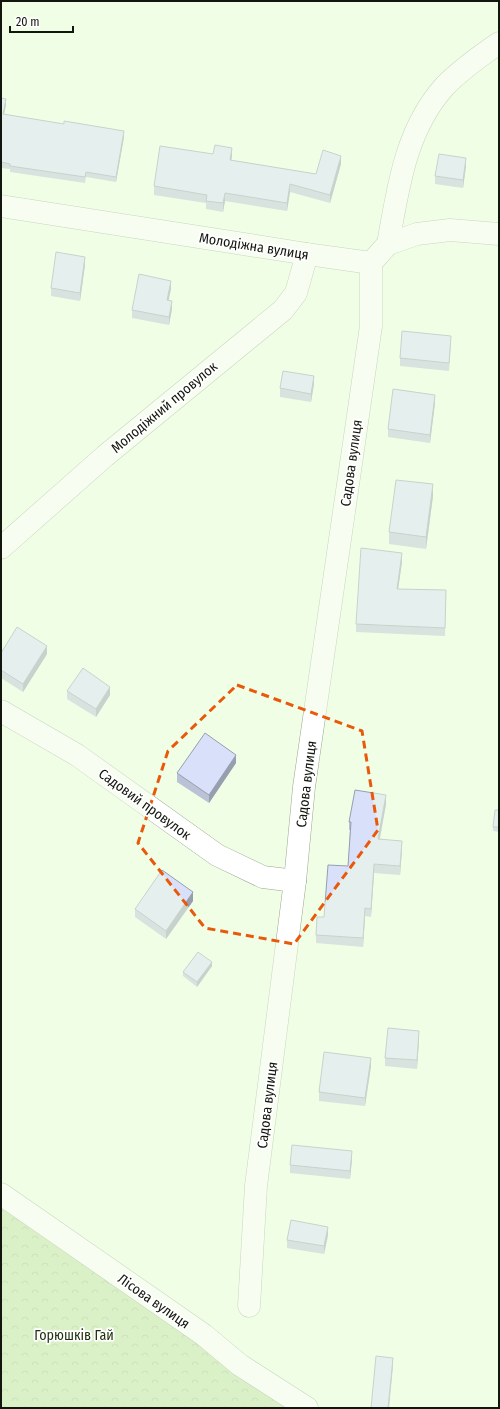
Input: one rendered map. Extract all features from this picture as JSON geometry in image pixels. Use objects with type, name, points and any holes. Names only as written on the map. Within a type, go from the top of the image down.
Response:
[{"type":"street","points":[[371,263],[388,244],[401,176],[408,149],[417,128],[430,106],[445,87],[499,43]]},
{"type":"street","name":"Молодіжна вулиця","points":[[1,206],[371,263]]},
{"type":"street","points":[[388,244],[434,230],[499,234]]},
{"type":"street","name":"Молодіжний провулок","points":[[1,548],[105,456],[282,310],[296,293],[307,254]]},
{"type":"street","name":"Садова вулиця","points":[[248,1306],[256,1186],[295,881],[304,787],[371,326],[371,263]]},
{"type":"street","name":"Садовий провулок","points":[[1,710],[77,755],[217,855],[263,877],[295,881]]},
{"type":"street","name":"Лісова вулиця","points":[[1,1194],[204,1335],[240,1365],[307,1408]]},
{"type":"highlighted area","points":[[237,685],[362,731],[378,830],[294,944],[205,928],[138,843],[168,751]]},
{"type":"green space","name":"Горюшків Гай","points":[[1,1198],[89,1260],[233,1371],[286,1408],[1,1408]]},
{"type":"building","points":[[1,98],[6,99],[3,114],[64,124],[64,121],[124,131],[116,177],[86,172],[85,177],[10,166],[10,164],[1,162]]},
{"type":"building","points":[[215,145],[232,148],[230,160],[316,174],[323,150],[341,156],[330,195],[290,184],[287,203],[225,193],[223,203],[206,201],[207,195],[154,186],[160,146],[213,154]]},
{"type":"building","points":[[439,154],[466,158],[463,180],[435,176]]},
{"type":"building","points":[[56,252],[85,257],[80,293],[51,288]]},
{"type":"building","points":[[139,274],[171,281],[167,300],[172,301],[169,317],[132,310]]},
{"type":"building","points":[[402,331],[451,336],[449,363],[400,358]]},
{"type":"building","points":[[283,371],[314,376],[311,394],[280,388]]},
{"type":"building","points":[[393,389],[435,395],[430,435],[388,429]]},
{"type":"building","points":[[396,480],[433,484],[426,537],[389,532]]},
{"type":"building","points":[[361,548],[402,553],[397,589],[446,590],[445,628],[356,624]]},
{"type":"building","points":[[17,627],[47,646],[23,684],[1,670],[1,653]]},
{"type":"building","points":[[83,668],[110,687],[96,709],[67,691]]},
{"type":"building","points":[[205,733],[236,755],[209,795],[177,773]]},
{"type":"building","points":[[355,790],[386,795],[378,839],[402,841],[400,866],[374,864],[371,909],[365,908],[363,938],[316,935],[317,917],[324,917],[328,865],[348,866],[351,822],[349,822]]},
{"type":"building","points":[[495,810],[499,810],[499,827],[493,827]]},
{"type":"building","points":[[162,870],[193,892],[166,931],[135,909]]},
{"type":"building","points":[[198,952],[212,962],[197,982],[183,972]]},
{"type":"building","points":[[388,1028],[419,1031],[417,1060],[385,1058]]},
{"type":"building","points":[[324,1052],[371,1058],[365,1098],[319,1092]]},
{"type":"building","points":[[292,1145],[352,1151],[350,1171],[290,1165]]},
{"type":"building","points":[[291,1220],[328,1227],[324,1246],[287,1240]]},
{"type":"building","points":[[376,1356],[393,1358],[388,1408],[371,1408]]}]
